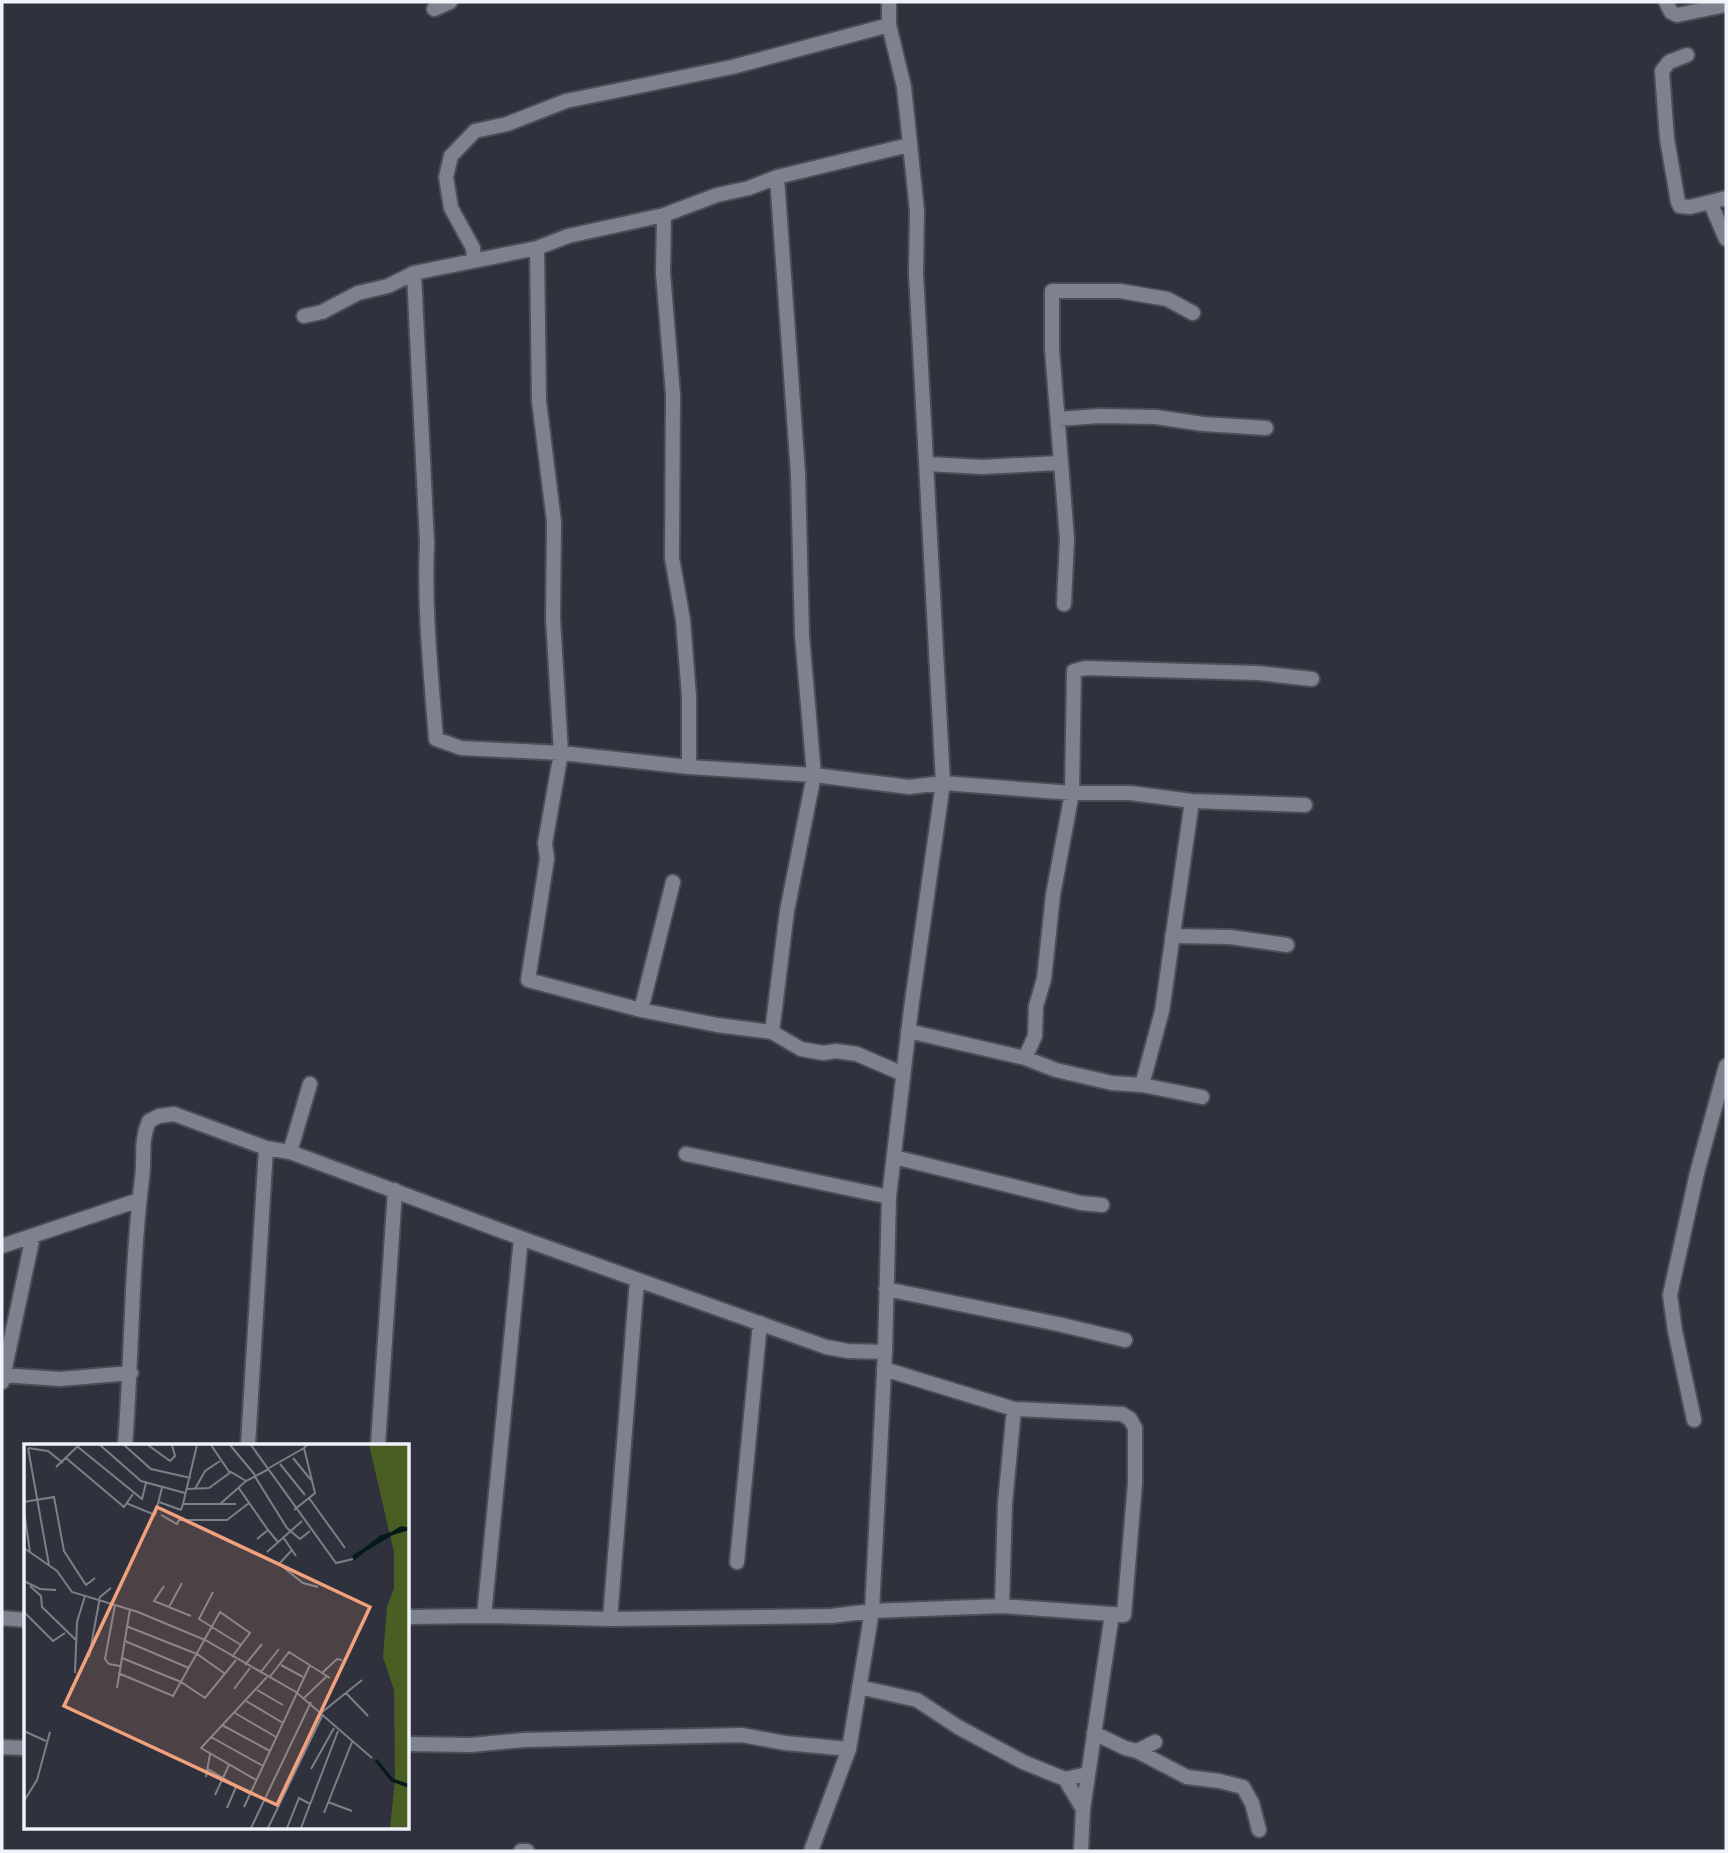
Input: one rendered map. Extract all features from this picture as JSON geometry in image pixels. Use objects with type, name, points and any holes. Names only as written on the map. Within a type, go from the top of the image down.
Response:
[{"type":"street","points":[[434,9],[450,2]]},
{"type":"street","points":[[811,1851],[849,1749],[872,1611],[885,1352],[889,1197],[908,1031],[943,783],[916,274],[917,211],[904,87],[889,25],[889,2]]},
{"type":"street","points":[[1665,2],[1671,12],[1677,15],[1726,5]]},
{"type":"street","points":[[474,260],[473,248],[450,208],[446,177],[451,156],[475,131],[507,124],[566,101],[732,67],[889,25]]},
{"type":"street","points":[[1687,55],[1668,62],[1662,71],[1667,139],[1678,202],[1680,206],[1690,207],[1726,198]]},
{"type":"street","points":[[304,316],[322,312],[358,293],[388,286],[414,273],[537,248],[568,236],[664,215],[777,177],[909,145]]},
{"type":"street","points":[[772,1032],[787,911],[814,775],[802,635],[798,474],[777,177]]},
{"type":"street","points":[[1710,202],[1726,239]]},
{"type":"street","points":[[664,215],[663,273],[673,396],[672,558],[683,620],[689,696],[688,767]]},
{"type":"street","points":[[537,248],[539,401],[554,522],[553,620],[561,753],[545,842],[547,859],[528,979],[641,1010],[717,1025],[772,1032],[801,1049],[857,1054],[903,1074]]},
{"type":"street","points":[[414,273],[427,543],[425,583],[436,739],[461,748],[561,753],[688,767],[814,775],[909,787],[943,783],[1072,793],[1130,793],[1192,801],[1305,805]]},
{"type":"street","points":[[1064,604],[1066,539],[1052,349],[1052,291],[1120,291],[1167,299],[1192,313]]},
{"type":"street","points":[[1058,419],[1099,416],[1156,417],[1202,424],[1266,428]]},
{"type":"street","points":[[927,464],[982,467],[1059,463]]},
{"type":"street","points":[[1025,1058],[1035,1036],[1036,1006],[1044,979],[1053,895],[1072,793],[1074,671],[1085,668],[1258,673],[1312,679]]},
{"type":"street","points":[[1142,1086],[1162,1011],[1192,801]]},
{"type":"street","points":[[641,1010],[673,881]]},
{"type":"street","points":[[1172,936],[1230,937],[1287,945]]},
{"type":"street","points":[[908,1031],[1025,1058],[1056,1070],[1112,1083],[1202,1097]]},
{"type":"street","points":[[1694,1420],[1670,1295],[1697,1174],[1726,1066]]},
{"type":"street","points":[[290,1153],[310,1084]]},
{"type":"street","points":[[125,1444],[143,1136],[149,1121],[159,1116],[180,1115],[266,1147],[290,1153],[826,1347],[848,1351],[885,1352]]},
{"type":"street","points":[[248,1444],[266,1147]]},
{"type":"street","points":[[686,1154],[889,1197]]},
{"type":"street","points":[[894,1157],[1081,1203],[1102,1205]]},
{"type":"street","points":[[379,1444],[394,1190]]},
{"type":"street","points":[[2,1246],[139,1200]]},
{"type":"street","points":[[2,1382],[33,1236]]},
{"type":"street","points":[[484,1616],[521,1238]]},
{"type":"street","points":[[610,1619],[637,1280]]},
{"type":"street","points":[[886,1289],[1125,1340]]},
{"type":"street","points":[[737,1562],[760,1323]]},
{"type":"street","points":[[410,1617],[610,1619],[831,1616],[872,1611],[1002,1606],[1124,1615],[1134,1496],[1135,1428],[1130,1419],[1122,1414],[1014,1409],[884,1369]]},
{"type":"street","points":[[2,1375],[61,1379],[131,1373]]},
{"type":"street","points":[[1002,1606],[1005,1503],[1014,1409]]},
{"type":"street","points":[[1081,1851],[1087,1774],[1112,1614]]},
{"type":"street","points":[[2,1618],[24,1620]]},
{"type":"street","points":[[859,1687],[917,1700],[958,1727],[1023,1762],[1065,1779],[1087,1774]]},
{"type":"street","points":[[1094,1733],[1137,1751],[1187,1777],[1243,1787],[1252,1803],[1259,1830]]},
{"type":"street","points":[[410,1744],[471,1745],[524,1740],[741,1735],[785,1743],[849,1749]]},
{"type":"street","points":[[1137,1751],[1155,1742]]},
{"type":"street","points":[[2,1747],[24,1748]]},
{"type":"street","points":[[1065,1779],[1083,1809]]},
{"type":"street","points":[[521,1851],[527,1851]]}]
